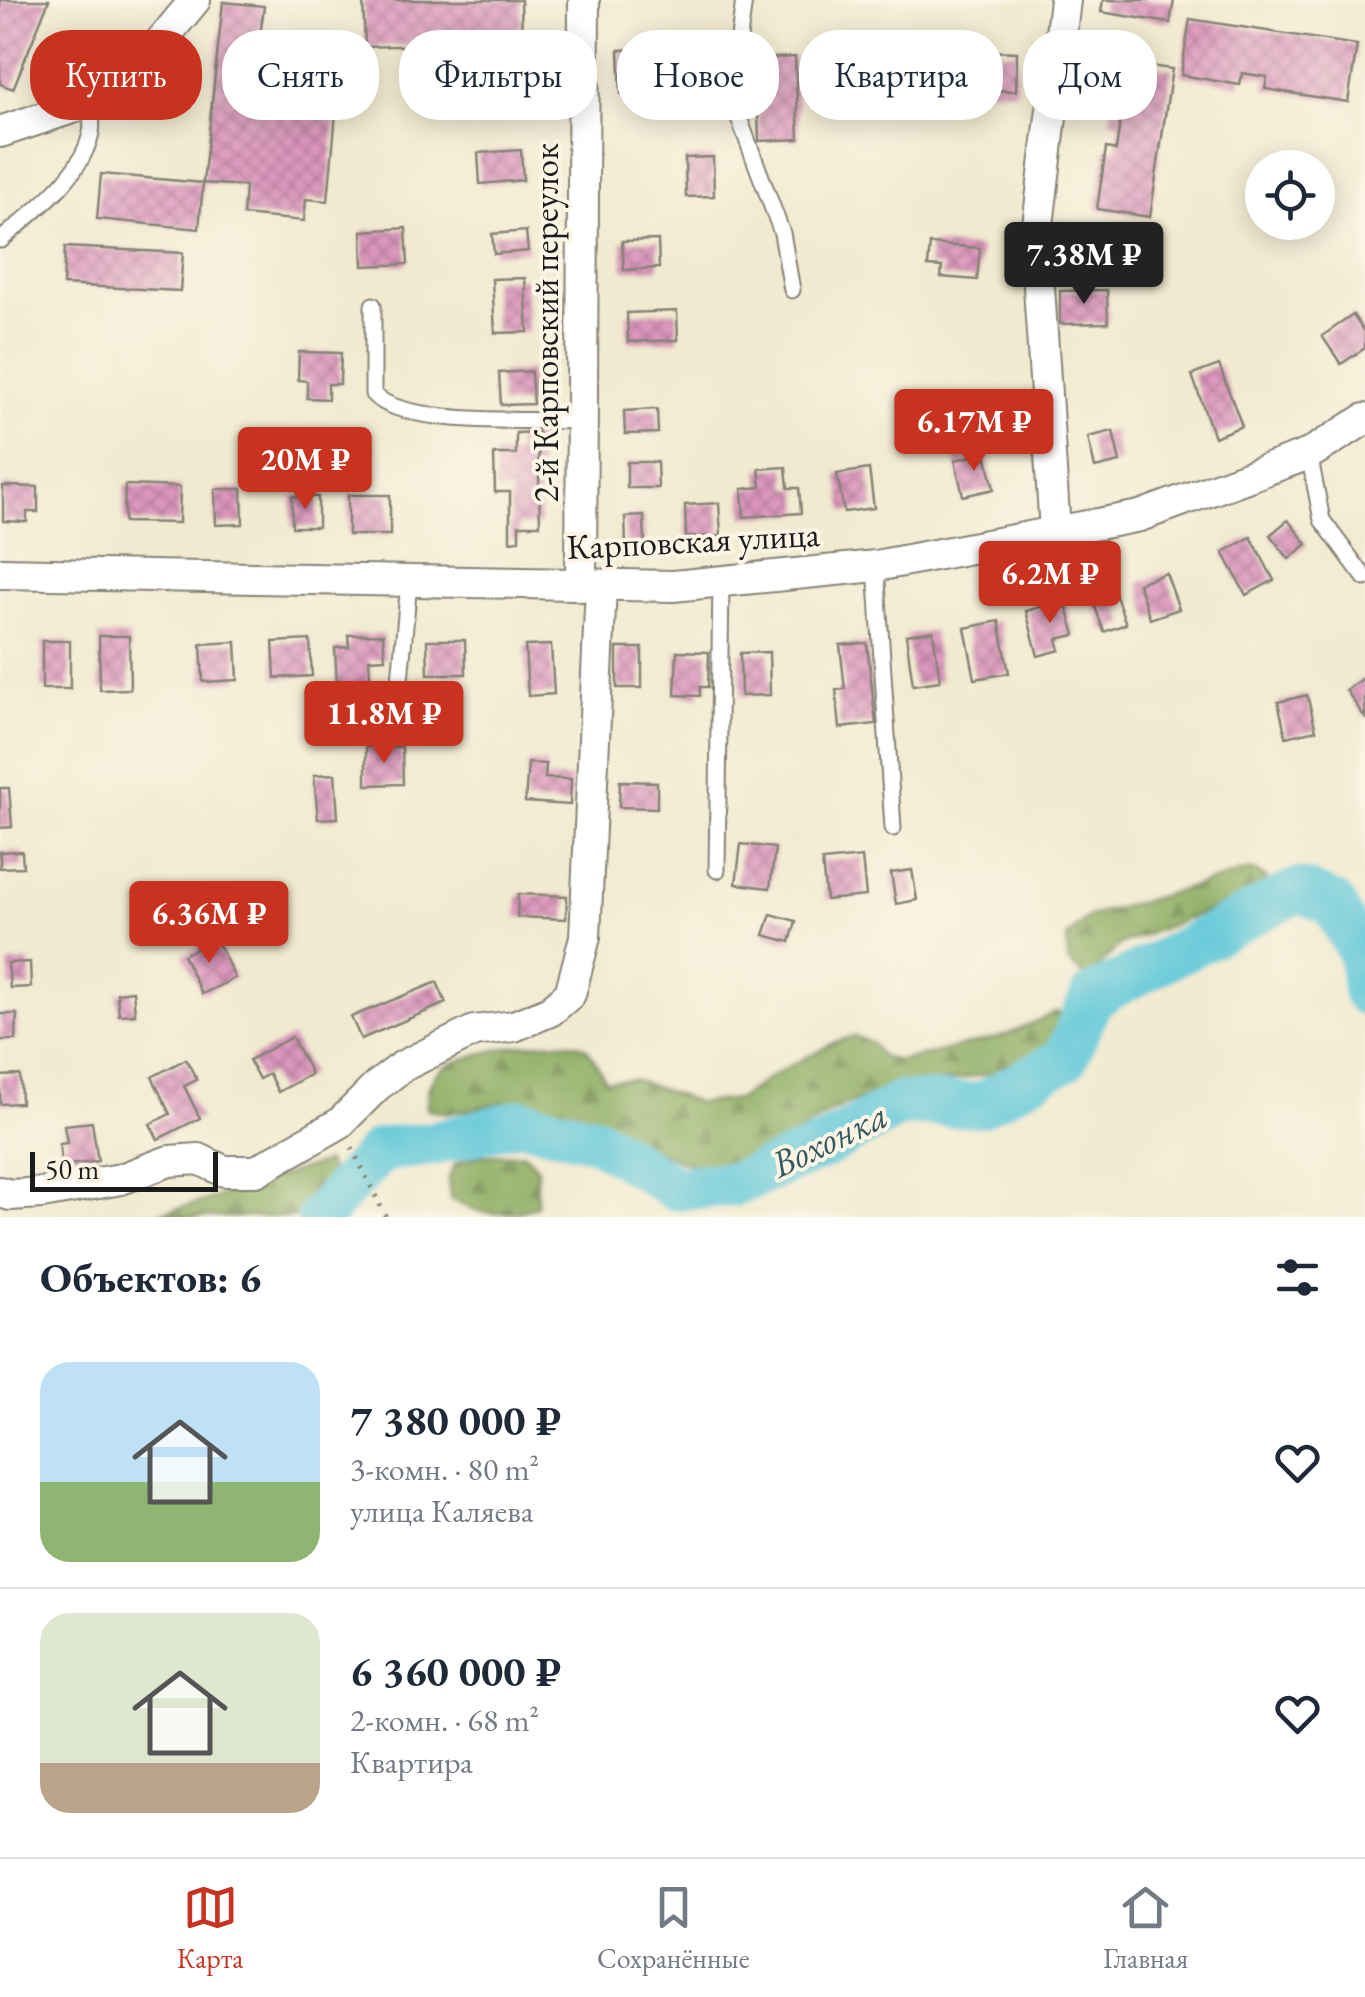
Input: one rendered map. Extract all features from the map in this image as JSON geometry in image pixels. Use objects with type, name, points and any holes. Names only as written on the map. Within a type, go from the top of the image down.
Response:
[{"type":"street","points":[[170,30],[195,0]]},
{"type":"street","name":"2-й Карповский переулок","points":[[0,1192],[10,1195],[74,1188],[121,1179],[169,1161],[199,1159],[224,1172],[256,1171],[340,1123],[403,1066],[474,1031],[514,1026],[550,1012],[570,994],[585,937],[591,586],[582,421],[584,0]]},
{"type":"street","points":[[1054,532],[1036,242],[1065,0]]},
{"type":"street","points":[[0,132],[36,120]]},
{"type":"street","name":"Карповская улица","points":[[0,573],[591,586],[721,582],[876,566],[1140,516],[1309,454],[1365,419]]},
{"type":"lane","points":[[744,0],[734,76],[736,110],[782,234],[792,290]]},
{"type":"lane","points":[[1,240],[52,194],[78,163],[92,132],[91,120]]},
{"type":"lane","points":[[373,305],[373,394],[380,401],[420,416],[582,421]]},
{"type":"lane","points":[[1309,454],[1322,520],[1365,578]]},
{"type":"lane","points":[[876,566],[892,828]]},
{"type":"lane","points":[[398,702],[409,582]]},
{"type":"lane","points":[[717,870],[721,582]]},
{"type":"path","points":[[352,1149],[386,1217]]},
{"type":"green space","points":[[1251,870],[1267,878],[1255,893],[1121,944],[1087,979],[1068,961],[1067,937],[1089,916]]},
{"type":"green space","points":[[1058,1011],[1068,1024],[1060,1040],[1044,1054],[1023,1064],[861,1099],[830,1113],[768,1153],[733,1165],[683,1162],[602,1124],[531,1103],[505,1102],[453,1112],[427,1109],[429,1086],[437,1073],[465,1058],[510,1047],[574,1044],[589,1051],[606,1081],[633,1079],[698,1103],[738,1099],[773,1075],[853,1036],[871,1042],[881,1057],[899,1061],[1005,1036]]},
{"type":"green space","points":[[523,1153],[537,1166],[537,1206],[492,1213],[450,1199],[448,1180],[455,1164],[477,1156]]},
{"type":"green space","points":[[326,1162],[335,1181],[302,1217],[141,1217],[211,1199]]},
{"type":"building","points":[[0,0],[49,0],[37,30],[30,30],[30,47],[13,89],[0,84]]},
{"type":"building","points":[[363,0],[521,0],[522,30],[399,30],[399,46],[379,47],[379,30],[364,30]]},
{"type":"building","points":[[1103,0],[1174,0],[1170,23],[1101,12]]},
{"type":"building","points":[[223,2],[264,6],[261,30],[222,30],[222,120],[335,120],[328,201],[306,199],[304,221],[243,215],[245,186],[203,183]]},
{"type":"building","points":[[1190,19],[1357,45],[1348,102],[1265,89],[1267,77],[1242,73],[1240,85],[1181,75]]},
{"type":"building","points":[[1003,52],[1017,52],[1016,91],[1003,91]]},
{"type":"building","points":[[795,57],[799,139],[759,141],[758,120],[779,120],[779,58]]},
{"type":"building","points":[[1157,67],[1172,69],[1150,217],[1097,209],[1106,148],[1116,150],[1120,122],[1110,121],[1157,120]]},
{"type":"building","points":[[521,150],[523,180],[480,184],[478,153]]},
{"type":"building","points":[[713,157],[714,196],[686,197],[685,158]]},
{"type":"building","points":[[101,174],[203,183],[199,229],[97,219]]},
{"type":"building","points":[[406,228],[408,264],[363,266],[362,231]]},
{"type":"building","points":[[526,231],[528,251],[494,254],[492,234]]},
{"type":"building","points":[[658,240],[659,268],[624,270],[622,241]]},
{"type":"building","points":[[930,244],[980,248],[977,280],[941,277],[942,267],[928,266]]},
{"type":"building","points":[[65,247],[183,253],[180,291],[63,285]]},
{"type":"building","points":[[525,278],[528,332],[495,333],[492,279]]},
{"type":"building","points":[[1107,290],[1108,323],[1060,324],[1060,291]]},
{"type":"building","points":[[677,311],[678,340],[628,342],[627,313]]},
{"type":"building","points":[[1353,315],[1365,333],[1365,348],[1341,364],[1322,336]]},
{"type":"building","points":[[299,352],[341,353],[340,384],[328,384],[328,399],[307,398],[307,381],[298,380]]},
{"type":"building","points":[[1219,365],[1242,426],[1214,437],[1192,375]]},
{"type":"building","points":[[531,371],[533,404],[501,405],[499,373]]},
{"type":"building","points":[[657,409],[658,433],[625,434],[624,411]]},
{"type":"building","points":[[1113,431],[1120,462],[1095,468],[1088,437]]},
{"type":"building","points":[[538,432],[540,525],[519,525],[519,540],[510,541],[510,492],[495,492],[494,454],[516,454],[516,433]]},
{"type":"building","points":[[986,453],[994,489],[963,496],[955,460]]},
{"type":"building","points":[[627,462],[657,462],[658,488],[627,488]]},
{"type":"building","points":[[786,467],[788,488],[799,488],[801,513],[744,517],[742,489],[761,487],[759,469]]},
{"type":"building","points":[[869,469],[874,508],[844,512],[837,474]]},
{"type":"building","points":[[125,485],[180,487],[179,523],[124,522]]},
{"type":"building","points":[[3,486],[38,487],[38,512],[27,512],[27,522],[3,521]]},
{"type":"building","points":[[215,489],[242,489],[243,524],[216,525]]},
{"type":"building","points":[[348,495],[390,495],[390,535],[348,535]]},
{"type":"building","points":[[292,496],[318,497],[318,527],[292,527]]},
{"type":"building","points":[[719,503],[721,536],[686,537],[685,505]]},
{"type":"building","points":[[644,516],[645,547],[626,547],[625,517]]},
{"type":"building","points":[[1288,520],[1307,544],[1289,559],[1270,535]]},
{"type":"building","points":[[1251,537],[1274,580],[1246,595],[1223,552]]},
{"type":"building","points":[[1166,573],[1179,609],[1150,619],[1138,583]]},
{"type":"building","points":[[1113,587],[1126,624],[1104,632],[1091,595]]},
{"type":"building","points":[[1065,600],[1075,635],[1057,639],[1060,650],[1038,656],[1026,611]]},
{"type":"building","points":[[999,621],[1009,673],[975,679],[965,628]]},
{"type":"building","points":[[933,631],[940,681],[913,685],[906,635]]},
{"type":"building","points":[[383,634],[385,658],[369,659],[372,705],[338,707],[335,648],[349,647],[348,635]]},
{"type":"building","points":[[99,636],[129,636],[130,689],[100,690]]},
{"type":"building","points":[[310,640],[312,676],[275,678],[273,642]]},
{"type":"building","points":[[427,640],[465,640],[466,674],[428,674]]},
{"type":"building","points":[[42,641],[70,641],[70,689],[42,689]]},
{"type":"building","points":[[236,642],[238,680],[203,682],[201,644]]},
{"type":"building","points":[[867,643],[876,724],[840,728],[836,690],[845,689],[840,645]]},
{"type":"building","points":[[551,645],[554,694],[528,696],[525,646]]},
{"type":"building","points":[[617,648],[642,648],[642,688],[617,688]]},
{"type":"building","points":[[677,651],[709,652],[708,687],[700,687],[700,696],[675,695]]},
{"type":"building","points":[[769,652],[770,695],[741,696],[740,653]]},
{"type":"building","points":[[1365,677],[1365,718],[1346,690]]},
{"type":"building","points":[[1307,695],[1316,730],[1286,737],[1278,702]]},
{"type":"building","points":[[366,747],[402,747],[403,784],[366,785]]},
{"type":"building","points":[[528,763],[546,764],[545,778],[571,779],[570,805],[525,802]]},
{"type":"building","points":[[335,774],[338,818],[318,819],[314,775]]},
{"type":"building","points":[[620,781],[657,782],[657,808],[619,807]]},
{"type":"building","points":[[0,788],[9,788],[12,827],[0,828]]},
{"type":"building","points":[[741,844],[775,848],[770,888],[736,884]]},
{"type":"building","points":[[22,851],[23,867],[0,868],[0,852]]},
{"type":"building","points":[[862,857],[866,896],[826,900],[822,861]]},
{"type":"building","points":[[912,870],[917,900],[896,904],[891,873]]},
{"type":"building","points":[[518,894],[567,896],[566,919],[517,917]]},
{"type":"building","points":[[771,914],[796,921],[790,942],[764,935]]},
{"type":"building","points":[[216,939],[235,978],[202,994],[183,955]]},
{"type":"building","points":[[30,962],[31,987],[10,988],[8,963]]},
{"type":"building","points":[[437,982],[446,1003],[361,1039],[351,1017]]},
{"type":"building","points":[[133,991],[135,1014],[119,1015],[117,993]]},
{"type":"building","points":[[0,1014],[17,1014],[16,1040],[0,1040]]},
{"type":"building","points":[[292,1037],[311,1074],[278,1092],[269,1074],[259,1079],[249,1060]]},
{"type":"building","points":[[186,1059],[197,1080],[184,1086],[200,1118],[158,1139],[150,1124],[170,1114],[152,1077]]},
{"type":"building","points":[[20,1075],[21,1103],[0,1104],[0,1076]]},
{"type":"building","points":[[92,1122],[98,1161],[62,1166],[59,1144],[67,1143],[64,1125]]},
{"type":"waterway","name":"Вохонка","points":[[319,1217],[380,1150],[431,1144],[521,1121],[597,1139],[674,1188],[735,1184],[821,1148],[900,1104],[980,1105],[1065,1059],[1092,997],[1299,890],[1333,904],[1360,954],[1365,993]]}]
